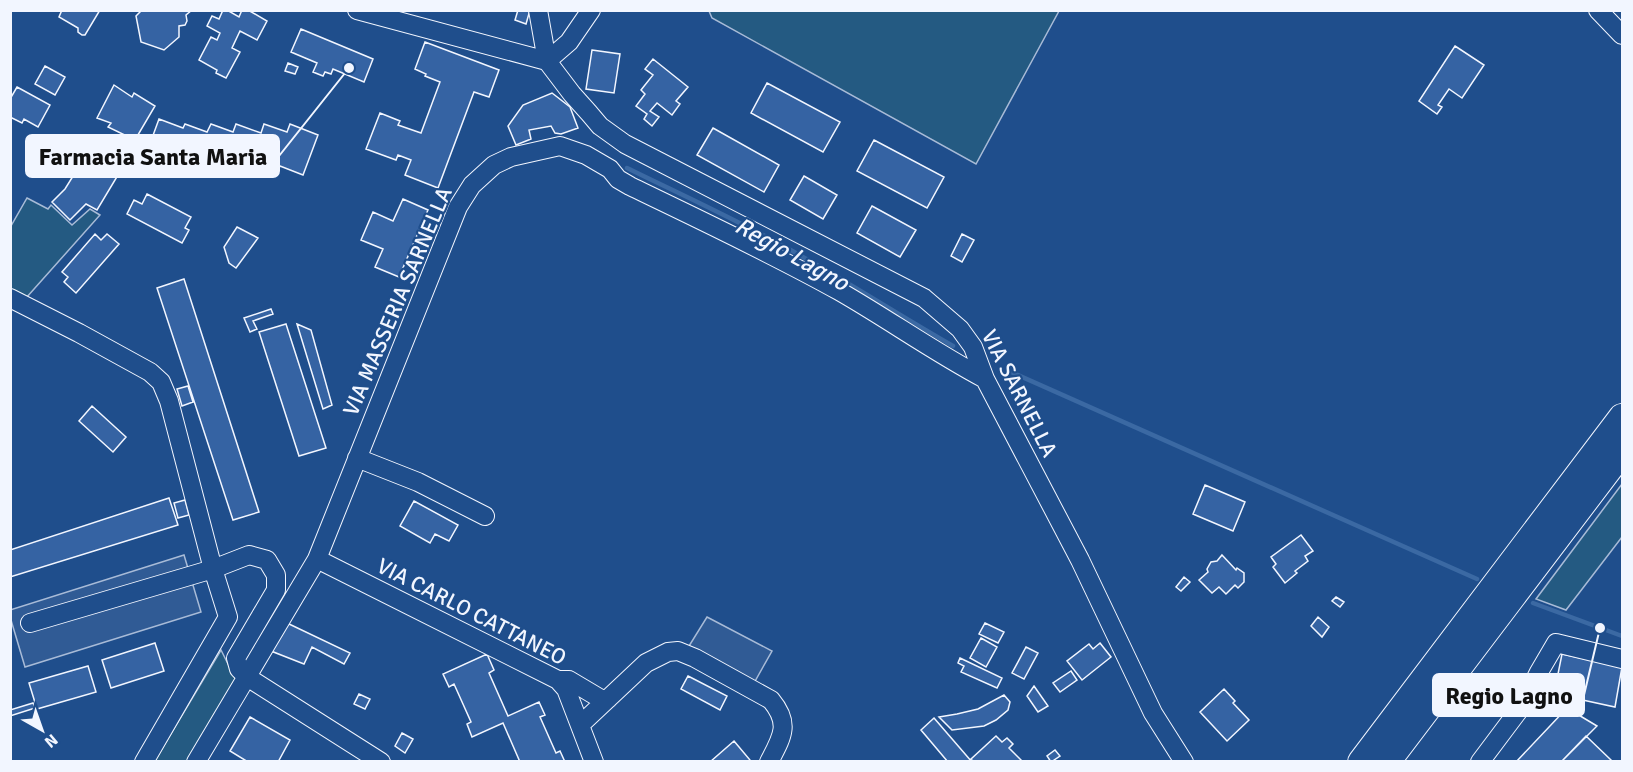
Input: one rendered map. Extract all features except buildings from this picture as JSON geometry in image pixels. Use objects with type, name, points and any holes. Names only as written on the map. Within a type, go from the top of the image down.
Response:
[{"type":"highway","points":[[1361,762],[1623,417]]},
{"type":"highway","points":[[1387,762],[1623,452]]},
{"type":"street","points":[[357,10],[547,61]]},
{"type":"street","points":[[538,10],[547,61]]},
{"type":"street","points":[[547,61],[569,42],[591,10]]},
{"type":"street","points":[[1598,10],[1623,35]]},
{"type":"street","name":"VIA SARNELLA","points":[[547,61],[595,119],[625,144],[924,298],[960,329],[973,347],[985,379],[1080,560],[1153,713],[1184,762]]},
{"type":"street","points":[[610,169],[625,144]]},
{"type":"street","name":"VIA MASSERIA SARNELLA","points":[[196,762],[317,559],[458,207],[472,185],[494,165],[511,157],[560,146],[586,155],[610,169],[618,179],[630,186],[771,254],[842,293],[942,356],[985,379]]},
{"type":"street","points":[[10,298],[150,372],[161,382],[169,401],[213,569],[228,617],[144,762]]},
{"type":"street","points":[[357,458],[418,482],[485,516]]},
{"type":"street","points":[[30,623],[213,569],[249,555],[267,560],[276,575],[276,590],[236,658],[239,669],[246,677],[359,756],[381,762]]},
{"type":"street","name":"VIA CARLO CATTANEO","points":[[317,559],[558,680],[566,689],[594,762]]},
{"type":"street","points":[[1480,762],[1522,706],[1556,643],[1623,659]]},
{"type":"street","points":[[580,725],[646,663],[668,651],[678,651],[771,700],[783,721],[783,733],[769,762]]},
{"type":"street","points":[[558,680],[569,680],[601,699],[608,699]]},
{"type":"shaded area","points":[[709,11],[1059,11],[976,164],[712,18]]},
{"type":"shaded area","points":[[27,198],[48,209],[51,205],[72,225],[90,209],[100,215],[26,298],[11,289],[11,226]]},
{"type":"shaded area","points":[[1622,484],[1622,537],[1566,610],[1536,599]]},
{"type":"shaded area","points":[[184,555],[201,612],[25,667],[10,610]]},
{"type":"shaded area","points":[[707,617],[772,651],[754,683],[689,646]]},
{"type":"shaded area","points":[[221,650],[236,680],[190,761],[154,762]]},
{"type":"waterway","name":"Regio Lagno","points":[[627,168],[787,248],[953,346]]},
{"type":"waterway","points":[[1011,372],[1477,579]]},
{"type":"waterway","name":"Regio Lagno","points":[[1533,603],[1622,636]]},
{"type":"place","name":"Farmacia Santa Maria","points":[[349,68]]},
{"type":"place","name":"Regio Lagno","points":[[1600,628]]}]
